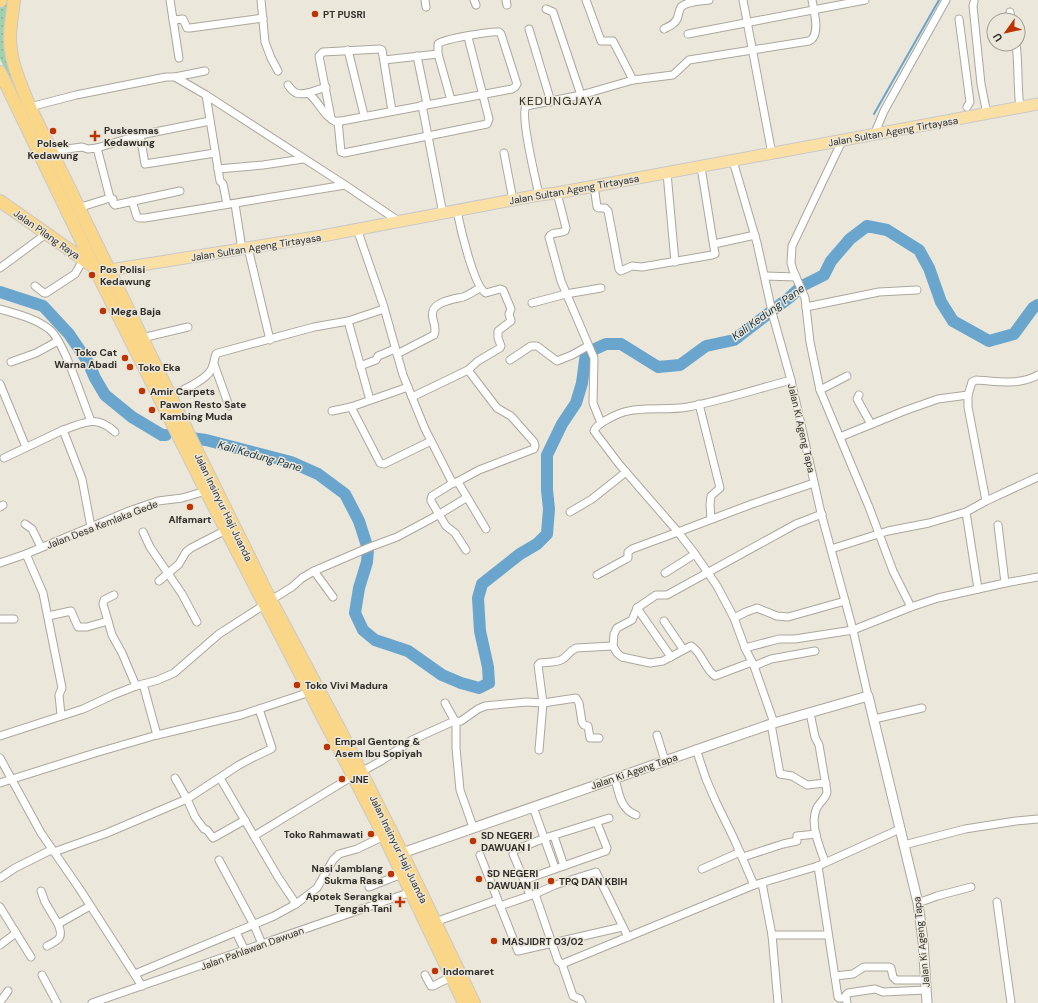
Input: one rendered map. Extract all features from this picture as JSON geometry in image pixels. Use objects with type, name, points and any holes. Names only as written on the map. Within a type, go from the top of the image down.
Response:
[{"type":"highway","name":"Jalan Insinyur Haji Juanda","points":[[14,0],[10,37],[11,52],[19,80],[30,107],[78,208],[99,246],[142,338],[154,375],[173,424],[192,453],[265,598],[310,692],[334,728]]},
{"type":"highway","name":"Jalan Insinyur Haji Juanda","points":[[0,72],[85,256],[94,266],[154,375],[170,396],[186,428],[192,453],[206,491],[334,728],[357,774],[384,836],[451,977],[467,999]]},
{"type":"highway","name":"Jalan Pilang Raya","points":[[2,205],[46,234],[85,256]]},
{"type":"highway","points":[[85,256],[99,246]]},
{"type":"highway","name":"Jalan Insinyur Haji Juanda","points":[[357,774],[402,853],[435,922],[467,999]]},
{"type":"main road","name":"Jalan Sultan Ageng Tirtayasa","points":[[110,270],[401,222],[539,195],[557,193],[874,135],[967,110],[987,114],[1038,104]]},
{"type":"street","points":[[170,0],[179,58]]},
{"type":"street","points":[[261,0],[267,48],[278,71]]},
{"type":"street","points":[[586,0],[600,41],[613,41],[633,80]]},
{"type":"street","points":[[664,29],[676,21],[682,6],[710,0]]},
{"type":"street","points":[[743,0],[772,154]]},
{"type":"street","points":[[539,195],[526,132],[524,109],[526,106],[581,95],[633,80],[673,75],[689,60],[753,51],[813,40],[816,29],[812,0]]},
{"type":"street","points":[[688,34],[747,22],[814,11],[861,0]]},
{"type":"street","points":[[874,135],[882,115],[946,0]]},
{"type":"street","points":[[974,2],[973,6],[981,84],[987,114]]},
{"type":"street","points":[[546,9],[553,12],[581,95]]},
{"type":"street","points":[[173,20],[183,19],[187,28],[190,28],[263,18]]},
{"type":"street","points":[[959,19],[970,102],[967,110]]},
{"type":"street","points":[[529,29],[551,102]]},
{"type":"street","points":[[308,93],[312,95],[322,110],[334,121],[338,121],[512,89],[515,88],[517,84],[501,34],[499,32],[441,42],[438,44],[438,54],[451,100]]},
{"type":"street","points":[[338,121],[342,153],[486,124],[489,122],[489,119],[468,37]]},
{"type":"street","points":[[331,118],[319,56],[320,53],[323,52],[380,49],[383,52],[392,111]]},
{"type":"street","points":[[348,50],[364,116]]},
{"type":"street","points":[[1016,52],[1020,108]]},
{"type":"street","points":[[384,60],[438,54]]},
{"type":"street","points":[[417,56],[428,136],[443,214]]},
{"type":"street","points":[[30,107],[76,95],[166,77],[175,77],[205,71]]},
{"type":"street","points":[[175,77],[270,136],[401,222]]},
{"type":"street","points":[[288,85],[293,92],[299,95],[326,87]]},
{"type":"street","points":[[206,95],[220,181],[224,184],[245,248],[270,340]]},
{"type":"street","points":[[51,151],[82,147],[88,149],[97,148],[140,135],[210,121]]},
{"type":"street","points":[[140,135],[145,164],[215,153]]},
{"type":"street","points":[[835,142],[792,246],[791,263],[794,278],[805,298],[810,342],[823,389],[824,403],[841,436],[869,507],[883,533],[893,571],[914,607]]},
{"type":"street","points":[[97,148],[110,198],[113,199],[113,203],[115,205],[180,191]]},
{"type":"street","points":[[504,153],[512,200]]},
{"type":"street","points":[[218,169],[263,165],[303,159]]},
{"type":"street","name":"Jalan Ki Ageng Tapa","points":[[734,161],[755,235],[770,304],[791,380],[814,483],[853,630],[918,902],[923,941],[927,1003]]},
{"type":"street","points":[[594,186],[597,207],[605,208],[608,211],[619,269],[621,270],[632,266],[642,268],[714,255],[714,244],[701,167]]},
{"type":"street","points":[[667,173],[675,262]]},
{"type":"street","points":[[132,201],[134,213],[139,218],[345,185]]},
{"type":"street","points":[[557,193],[566,228],[565,231],[553,233],[549,237],[561,281],[594,358],[593,404],[602,423]]},
{"type":"street","points":[[78,208],[110,198]]},
{"type":"street","points":[[412,397],[468,370],[478,361],[500,348],[501,346],[498,338],[498,331],[511,321],[509,314],[511,309],[503,290],[486,293],[480,288],[467,252],[456,211]]},
{"type":"street","points":[[357,229],[412,397],[431,441],[455,482],[486,529]]},
{"type":"street","points":[[0,268],[46,234]]},
{"type":"street","points":[[714,244],[755,235]]},
{"type":"street","points":[[35,286],[44,293],[46,292],[75,274],[85,256]]},
{"type":"street","points":[[765,276],[794,278]]},
{"type":"street","points":[[360,366],[376,360],[378,356],[396,351],[434,334],[436,330],[432,313],[434,308],[447,301],[464,297],[480,288]]},
{"type":"street","points":[[532,304],[566,294],[601,288]]},
{"type":"street","points":[[807,307],[879,292],[917,290]]},
{"type":"street","points":[[0,309],[22,316],[48,328],[55,335],[68,361],[90,421]]},
{"type":"street","points":[[170,396],[188,387],[211,370],[218,353],[314,328],[348,321],[384,309]]},
{"type":"street","points":[[348,321],[370,400]]},
{"type":"street","points":[[142,338],[188,327]]},
{"type":"street","points":[[12,362],[36,353],[58,341]]},
{"type":"street","points":[[510,360],[531,346],[537,346],[556,361],[566,358],[588,346]]},
{"type":"street","points":[[214,364],[229,406]]},
{"type":"street","points":[[466,550],[455,533],[447,528],[438,515],[430,499],[432,496],[479,470],[534,449],[536,446],[511,416],[497,408],[468,370]]},
{"type":"street","points":[[986,501],[968,407],[968,395],[972,382],[976,380],[1017,382],[1028,380],[1038,375]]},
{"type":"street","points":[[823,389],[847,376]]},
{"type":"street","points":[[791,380],[670,410],[625,412],[602,423],[595,428],[595,433],[696,554],[707,573],[717,586],[734,618],[745,648],[753,664],[772,720],[780,774],[792,776],[807,785],[826,783]]},
{"type":"street","points":[[0,384],[26,447]]},
{"type":"street","points":[[332,411],[351,407],[408,387]]},
{"type":"street","points":[[841,436],[938,400],[968,395]]},
{"type":"street","points":[[859,396],[857,399],[871,424]]},
{"type":"street","points":[[699,404],[720,488],[711,496],[711,519]]},
{"type":"street","points":[[351,407],[380,463],[384,464],[431,441]]},
{"type":"street","points":[[4,458],[63,430],[90,421],[99,421],[110,427],[115,432]]},
{"type":"street","points":[[63,430],[82,479],[91,527]]},
{"type":"street","points":[[570,512],[592,499],[626,472]]},
{"type":"street","points":[[831,549],[883,533],[929,523],[966,512],[1038,477]]},
{"type":"street","points":[[597,575],[628,558],[628,552],[632,549],[711,519],[814,483]]},
{"type":"street","name":"Jalan Desa Kemlaka Gede","points":[[0,563],[26,554],[129,511],[158,501],[182,498],[206,491]]},
{"type":"street","points":[[0,736],[83,709],[113,695],[174,673],[219,634],[265,598],[294,586],[300,579],[314,571],[370,547],[398,537],[466,498]]},
{"type":"street","points":[[966,512],[978,589]]},
{"type":"street","points":[[815,651],[790,654],[715,676],[693,646],[683,649],[657,663],[627,659],[617,653],[613,646],[614,634],[617,628],[632,620],[637,608],[654,596],[666,595],[800,522],[822,514]]},
{"type":"street","points":[[25,524],[32,529],[41,547]]},
{"type":"street","points":[[998,525],[1005,583]]},
{"type":"street","points":[[159,581],[179,564],[186,552],[191,548],[226,530]]},
{"type":"street","points":[[143,532],[150,547],[198,622]]},
{"type":"street","points":[[26,554],[43,593],[48,616],[62,688],[60,695],[61,716]]},
{"type":"street","points":[[665,572],[696,554]]},
{"type":"street","points":[[314,571],[332,598]]},
{"type":"street","points":[[745,648],[779,639],[795,639],[853,630],[938,598],[1038,577]]},
{"type":"street","points":[[114,595],[103,602],[112,635],[139,685],[157,735]]},
{"type":"street","points":[[734,618],[757,608],[777,616],[788,617],[845,601]]},
{"type":"street","points":[[637,608],[670,657]]},
{"type":"street","points":[[48,616],[71,611],[78,627],[87,627],[108,621]]},
{"type":"street","points":[[0,620],[14,619]]},
{"type":"street","points":[[664,621],[683,649]]},
{"type":"street","points":[[539,750],[543,703],[538,664],[558,661],[576,648],[613,646]]},
{"type":"street","name":"Jalan Ki Ageng Tapa","points":[[402,853],[472,824],[533,807],[615,779],[664,758],[696,749],[772,720],[810,713],[867,691]]},
{"type":"street","points":[[0,783],[12,778],[157,735],[218,721],[259,709],[310,692]]},
{"type":"street","points":[[254,836],[381,761],[396,749],[452,722],[456,723],[463,720],[478,708],[485,706],[526,702],[543,703],[576,698],[579,703],[582,722],[584,725],[588,726],[590,738],[599,738]]},
{"type":"street","points":[[445,703],[456,723],[456,748],[460,790],[472,824]]},
{"type":"street","points":[[874,719],[922,708]]},
{"type":"street","points":[[0,878],[16,868],[52,851],[107,833],[187,799],[254,756],[272,749],[259,709]]},
{"type":"street","points":[[810,713],[815,737],[819,745],[826,783],[827,794],[817,807],[815,813],[816,834],[822,864],[828,935],[838,996],[839,998],[846,1000],[846,995],[848,993],[875,988],[883,992],[895,992],[926,985]]},
{"type":"street","points":[[657,735],[664,758]]},
{"type":"street","points":[[696,749],[706,779],[754,885]]},
{"type":"street","points":[[0,758],[52,851],[142,986]]},
{"type":"street","points":[[175,778],[198,822],[204,829],[208,830],[213,838],[245,820]]},
{"type":"street","points":[[220,778],[296,904]]},
{"type":"street","points":[[615,779],[624,807],[630,813],[636,815]]},
{"type":"street","points":[[533,807],[555,868]]},
{"type":"street","points":[[582,1002],[573,996],[562,964],[558,961],[532,894],[524,880],[513,852],[545,838],[609,818]]},
{"type":"street","points":[[904,845],[965,828],[1038,819]]},
{"type":"street","points":[[524,880],[606,851],[607,848],[597,823]]},
{"type":"street","points":[[562,964],[754,885],[822,864],[900,829]]},
{"type":"street","points":[[702,869],[741,854],[797,841],[797,836],[816,834]]},
{"type":"street","points":[[136,976],[238,936],[254,925],[296,904],[317,888],[333,860],[339,854],[384,836]]},
{"type":"street","points":[[554,836],[564,866]]},
{"type":"street","points":[[480,855],[517,951],[520,952],[537,946],[622,927]]},
{"type":"street","points":[[219,860],[254,925],[262,944]]},
{"type":"street","points":[[435,922],[532,894],[596,872],[628,938]]},
{"type":"street","points":[[369,887],[402,874]]},
{"type":"street","points":[[762,883],[772,935],[778,1003]]},
{"type":"street","points":[[918,902],[971,887]]},
{"type":"street","points":[[41,891],[45,902],[61,930],[61,937],[47,946]]},
{"type":"street","name":"Jalan Pahlawan Dawuan","points":[[92,1003],[411,892]]},
{"type":"street","points":[[997,902],[1010,1003]]},
{"type":"street","points":[[58,924],[90,906]]},
{"type":"street","points":[[0,907],[31,957]]},
{"type":"street","points":[[0,945],[16,933]]},
{"type":"street","points":[[772,935],[828,935]]},
{"type":"street","points":[[238,936],[245,951]]},
{"type":"street","points":[[834,976],[853,974],[864,967],[890,967],[891,974],[894,979],[895,992]]},
{"type":"street","points":[[42,975],[57,1003]]},
{"type":"street","points":[[425,975],[431,986],[451,977]]},
{"type":"street","points":[[894,979],[926,985]]},
{"type":"street","points":[[0,1002],[8,991]]},
{"type":"green space","points":[[8,3],[4,26],[4,37],[9,69],[15,91],[0,59],[0,6]]},
{"type":"waterway","points":[[874,114],[939,0]]},
{"type":"waterway","name":"Kali Kedung Pane","points":[[183,437],[206,440],[291,462],[318,474],[345,494],[359,521],[368,549],[367,562],[359,588],[355,613],[363,630],[375,640],[408,651],[442,675],[461,683],[479,688],[489,683],[488,667],[480,631],[478,598],[482,584],[520,554],[537,544],[547,534],[549,509],[547,490],[547,455],[562,424],[576,403],[582,383],[586,353],[606,344],[621,344],[658,367],[680,365],[706,346],[734,340],[802,286],[824,275],[831,261],[850,239],[867,226],[887,230],[919,250],[929,268],[941,302],[953,321],[989,341],[1014,334],[1033,308],[1038,305]]},
{"type":"waterway","name":"Kali Kedung Pane","points":[[0,292],[43,306],[69,334],[88,362],[105,395],[132,417],[162,435],[166,435]]},
{"type":"place","name":"PT PUSRI","points":[[315,14]]},
{"type":"place","name":"Polsek Kedawung","points":[[53,131]]},
{"type":"place","name":"Puskesmas Kedawung","points":[[95,136]]},
{"type":"place","name":"Pos Polisi Kedawung","points":[[92,275]]},
{"type":"place","name":"Mega Baja","points":[[103,311]]},
{"type":"place","name":"Toko Cat Warna Abadi","points":[[125,358]]},
{"type":"place","name":"Toko Eka","points":[[130,367]]},
{"type":"place","name":"Amir Carpets","points":[[142,391]]},
{"type":"place","name":"Pawon Resto Sate Kambing Muda","points":[[152,410]]},
{"type":"place","name":"Alfamart","points":[[190,507]]},
{"type":"place","name":"Toko Vivi Madura","points":[[297,685]]},
{"type":"place","name":"Empal Gentong & Asem Ibu Sopiyah","points":[[327,747]]},
{"type":"place","name":"JNE","points":[[342,779]]},
{"type":"place","name":"Toko Rahmawati","points":[[371,834]]},
{"type":"place","name":"SD NEGERI DAWUAN I","points":[[473,841]]},
{"type":"place","name":"Nasi Jamblang Sukma Rasa","points":[[391,874]]},
{"type":"place","name":"SD NEGERI DAWUAN II","points":[[479,879]]},
{"type":"place","name":"TPQ DAN KBIH","points":[[551,881]]},
{"type":"place","name":"Apotek Serangkai Tengah Tani","points":[[400,902]]},
{"type":"place","name":"MASJIDRT 03/02","points":[[494,941]]},
{"type":"place","name":"Indomaret","points":[[435,971]]},
{"type":"district","name":"KEDUNGJAYA","points":[[561,101]]}]
